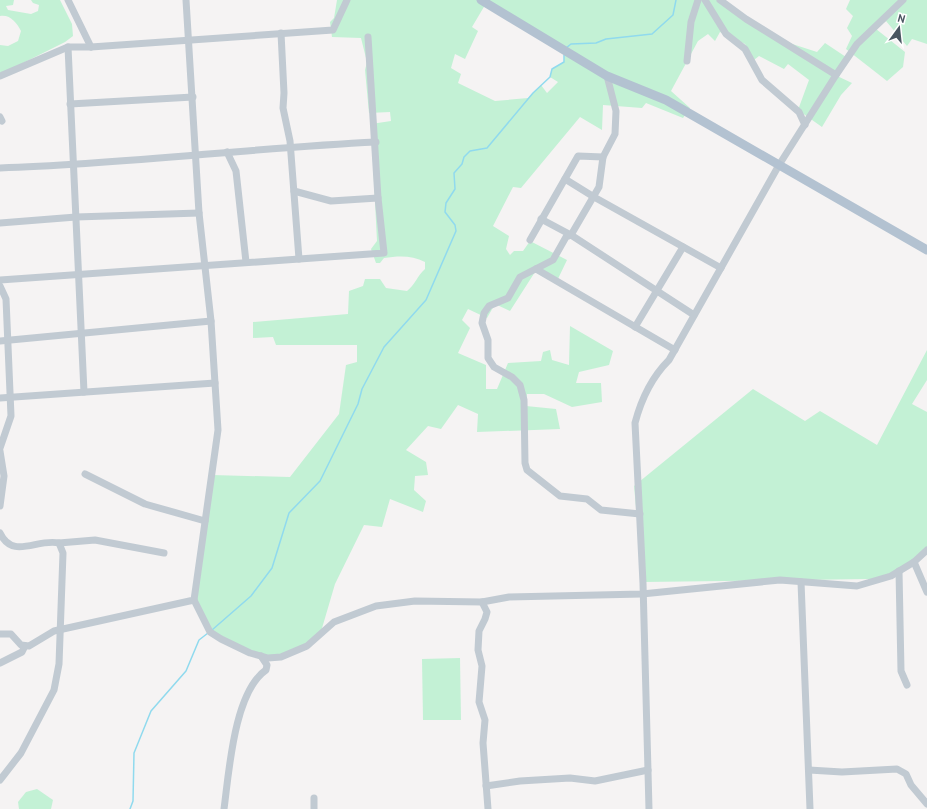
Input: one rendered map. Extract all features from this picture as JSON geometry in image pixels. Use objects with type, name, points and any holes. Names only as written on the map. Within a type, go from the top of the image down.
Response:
[{"type":"main road","points":[[481,0],[607,76],[666,100],[926,248]]},
{"type":"street","points":[[68,0],[91,47]]},
{"type":"street","points":[[186,0],[197,155],[199,213],[211,321],[218,430],[194,600],[210,632],[220,639],[261,656],[281,657],[307,646],[334,622],[376,606],[415,601],[482,602],[509,597],[642,594],[780,580],[857,586],[891,576],[914,562],[927,550]]},
{"type":"street","points":[[0,76],[68,47],[91,47],[333,30],[347,0]]},
{"type":"street","points":[[687,61],[691,22],[698,0]]},
{"type":"street","points":[[705,0],[726,34],[745,49],[762,80],[799,112],[805,125]]},
{"type":"street","points":[[720,0],[746,19],[836,75]]},
{"type":"street","points":[[649,809],[636,423],[639,409],[657,372],[669,360],[675,350],[779,165],[836,75],[857,44],[904,0]]},
{"type":"street","points":[[281,34],[284,93],[283,108],[290,146],[299,259]]},
{"type":"street","points":[[0,280],[384,253],[378,198],[376,142],[368,37]]},
{"type":"street","points":[[68,47],[84,392]]},
{"type":"street","points":[[607,76],[616,111],[615,134],[603,158],[599,187],[594,197],[571,235],[566,237],[553,260],[520,277],[508,298],[490,306],[484,313],[482,323],[488,340],[488,358],[494,367],[512,377],[520,385],[524,400],[525,463],[527,470],[560,496],[587,499],[601,510],[640,514]]},
{"type":"street","points":[[70,104],[193,97]]},
{"type":"street","points":[[0,168],[73,166],[290,146],[376,142]]},
{"type":"street","points":[[227,152],[236,171],[246,262]]},
{"type":"street","points":[[530,240],[578,156],[603,158]]},
{"type":"street","points":[[565,179],[594,197],[721,268]]},
{"type":"street","points":[[294,191],[331,201],[378,198]]},
{"type":"street","points":[[0,223],[76,217],[199,213]]},
{"type":"street","points":[[541,219],[571,235],[694,315]]},
{"type":"street","points":[[635,326],[683,247]]},
{"type":"street","points":[[536,269],[675,350]]},
{"type":"street","points":[[0,286],[6,300],[4,340],[11,398],[11,416],[0,450],[4,476],[0,506]]},
{"type":"street","points":[[4,340],[211,321]]},
{"type":"street","points":[[0,398],[215,383]]},
{"type":"street","points":[[85,474],[145,504],[205,521]]},
{"type":"street","points":[[0,533],[4,541],[11,546],[24,546],[50,541],[59,543],[95,540],[164,553]]},
{"type":"street","points":[[0,780],[22,753],[54,690],[59,664],[61,629],[63,553],[59,543]]},
{"type":"street","points":[[914,562],[927,592]]},
{"type":"street","points":[[899,571],[900,671],[907,685]]},
{"type":"street","points":[[801,582],[810,809]]},
{"type":"street","points":[[0,634],[11,634],[18,642],[25,646],[31,645],[51,632],[61,629],[194,600]]},
{"type":"street","points":[[482,602],[487,612],[486,619],[479,631],[478,650],[482,666],[479,702],[485,720],[483,744],[488,809]]},
{"type":"street","points":[[0,663],[22,652],[25,646]]},
{"type":"street","points":[[224,809],[236,728],[245,697],[258,676],[266,670],[267,665],[261,656]]},
{"type":"street","points":[[809,770],[842,772],[897,769],[906,774],[911,785],[927,804]]},
{"type":"street","points":[[486,786],[520,781],[570,778],[595,782],[648,770]]},
{"type":"street","points":[[314,798],[314,809]]},
{"type":"green space","points":[[0,0],[14,0],[13,5],[6,6],[8,10],[31,14],[38,11],[39,5],[33,3],[31,0],[60,0],[72,24],[73,36],[65,42],[3,73],[0,72],[0,45],[8,46],[18,41],[21,31],[15,22],[10,18],[7,16],[0,16]]},
{"type":"green space","points":[[337,0],[488,0],[721,0],[783,41],[817,52],[825,43],[849,59],[835,75],[852,83],[841,95],[822,127],[798,110],[809,80],[788,64],[784,69],[759,56],[754,60],[745,44],[720,32],[715,41],[708,34],[698,41],[671,91],[690,108],[683,118],[646,103],[642,108],[603,105],[602,130],[580,117],[521,188],[513,187],[493,226],[509,236],[506,249],[510,255],[514,251],[523,251],[530,241],[567,260],[556,283],[535,272],[510,311],[495,304],[487,318],[468,309],[462,320],[470,328],[458,353],[486,365],[486,389],[497,389],[508,363],[541,361],[543,352],[550,350],[552,360],[569,365],[570,326],[613,351],[609,365],[579,372],[576,383],[601,383],[602,402],[572,407],[544,394],[527,394],[526,406],[556,409],[560,429],[477,432],[478,414],[458,405],[441,429],[428,426],[406,450],[426,462],[428,475],[415,476],[414,490],[426,501],[423,512],[390,499],[382,527],[364,525],[335,584],[320,635],[307,646],[268,658],[210,632],[194,600],[212,475],[290,477],[339,414],[346,365],[357,362],[357,345],[276,345],[273,337],[253,338],[253,322],[348,314],[349,291],[363,286],[365,279],[380,279],[386,288],[407,291],[425,269],[425,262],[410,257],[384,258],[380,263],[376,263],[371,249],[377,241],[371,124],[391,121],[390,112],[369,113],[365,70],[367,62],[361,38],[332,37],[330,22],[334,18]],"holes":[[[488,0],[564,54],[564,62],[552,69],[550,77],[558,82],[547,93],[541,85],[528,98],[495,101],[458,83],[461,74],[451,68],[455,54],[465,59],[478,31],[472,27]]]},
{"type":"green space","points":[[850,0],[927,0],[927,44],[912,39],[907,46],[886,21],[876,29],[905,52],[903,67],[887,81],[846,49],[852,36],[847,28],[853,16],[846,9]]},
{"type":"green space","points":[[927,350],[927,380],[912,404],[927,412],[927,550],[914,562],[871,582],[868,579],[643,582],[634,486],[753,389],[805,421],[820,411],[877,445]]},
{"type":"green space","points":[[460,658],[461,720],[423,720],[422,659]]},
{"type":"green space","points":[[37,789],[53,800],[51,809],[19,809],[18,802],[26,792]]},
{"type":"waterway","points":[[566,48],[571,44],[596,43],[606,39],[652,34],[673,15],[676,0]]},
{"type":"waterway","points":[[212,630],[251,596],[272,568],[289,513],[320,481],[358,404],[362,389],[384,347],[426,300],[456,231],[455,225],[445,212],[446,203],[455,189],[454,173],[462,164],[464,157],[470,151],[487,148],[533,93],[550,77],[552,69],[564,62],[564,55]]},
{"type":"waterway","points":[[130,809],[133,801],[134,753],[151,711],[186,671],[199,640],[208,633]]}]
